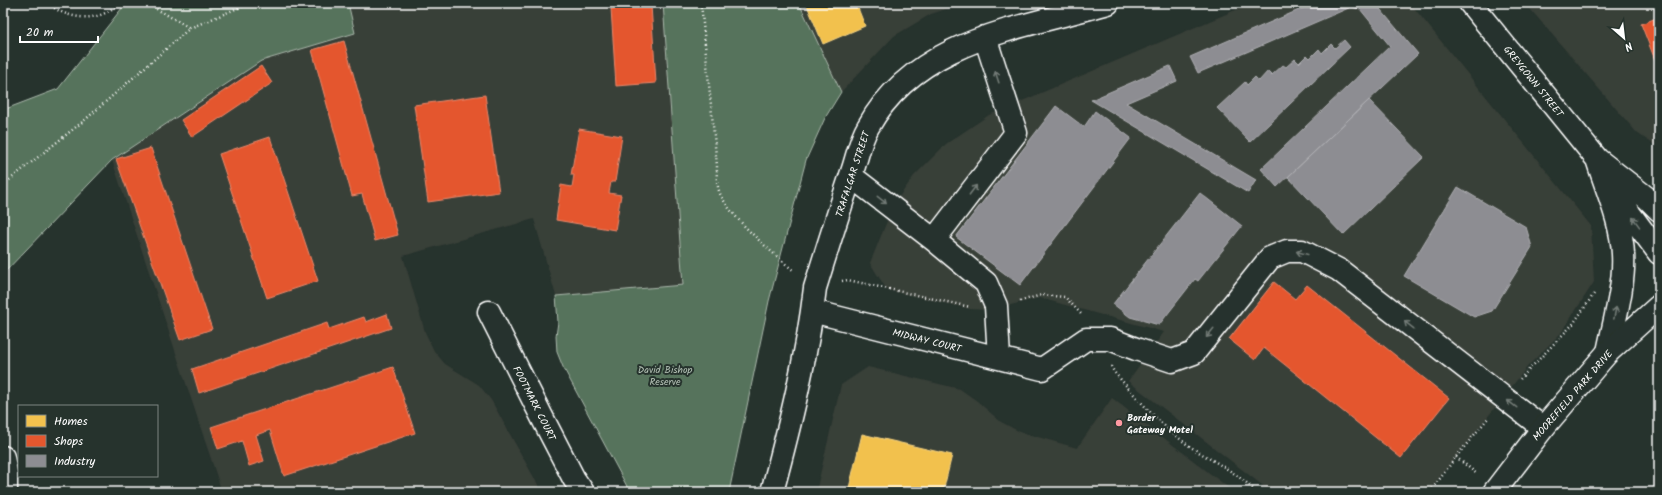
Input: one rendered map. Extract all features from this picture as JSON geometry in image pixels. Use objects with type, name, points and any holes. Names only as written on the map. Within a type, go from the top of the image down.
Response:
[{"type":"street","name":"TRAFALGAR STREET","points":[[772,492],[794,407],[815,288],[867,128],[885,101],[914,72],[941,56],[984,37],[1108,3]]},
{"type":"street","name":"GREYGOWN STREET","points":[[1470,3],[1598,159],[1647,198],[1659,210]]},
{"type":"street","points":[[934,240],[1016,133],[984,37]]},
{"type":"street","points":[[1598,159],[1630,214],[1659,253]]},
{"type":"street","name":"GREYGOWN STREET","points":[[1598,159],[1659,189]]},
{"type":"street","name":"GREYGOWN STREET","points":[[1598,159],[1621,235],[1623,255],[1622,276],[1608,352]]},
{"type":"street","points":[[851,176],[934,240],[986,283],[996,306],[999,358]]},
{"type":"street","name":"MIDWAY COURT","points":[[812,311],[1042,368],[1086,339],[1110,339],[1136,350],[1172,361],[1194,353],[1270,258],[1287,251],[1302,251],[1339,270],[1504,398]]},
{"type":"street","name":"MOOREFIELD PARK DRIVE","points":[[1494,492],[1543,428],[1608,352],[1659,306]]},
{"type":"street","name":"FOOTMARK COURT","points":[[489,312],[574,479],[583,492]]},
{"type":"street","points":[[1504,398],[1543,428]]},
{"type":"street","points":[[3,457],[6,492]]},
{"type":"path","points":[[48,3],[64,13],[90,18],[104,14],[114,8],[118,3]]},
{"type":"path","points":[[146,3],[190,28]]},
{"type":"path","points":[[3,185],[86,119],[190,28],[250,3]]},
{"type":"path","points":[[701,3],[718,188],[728,208],[774,254],[815,288]]},
{"type":"path","points":[[1430,492],[1456,457],[1504,398],[1573,324],[1596,291]]},
{"type":"shaded area","points":[[348,3],[663,3],[683,285],[556,296],[534,219],[403,256],[425,332],[434,351],[445,364],[479,385],[491,400],[542,492],[222,492],[112,160],[261,61],[354,33]]},
{"type":"shaded area","points":[[799,3],[964,3],[931,14],[894,36],[841,92]]},
{"type":"shaded area","points":[[1252,3],[1410,3],[1591,226],[1594,282],[1561,333],[1528,366],[1428,492],[1271,492],[1128,381],[1164,332],[1040,298],[989,310],[970,309],[887,290],[870,263],[894,204],[914,176],[946,144],[989,115]]},
{"type":"shaded area","points":[[1525,3],[1659,3],[1659,148],[1637,133]]},
{"type":"shaded area","points":[[868,367],[960,389],[977,401],[1001,422],[1020,432],[1077,448],[1112,398],[1234,492],[816,492],[841,385]]},
{"type":"green space","points":[[126,3],[348,3],[355,33],[261,61],[112,160],[3,274],[3,110],[58,89]]},
{"type":"green space","name":"David Bishop Reserve","points":[[663,3],[799,3],[841,92],[825,118],[806,160],[769,301],[729,492],[630,492],[563,367],[557,352],[556,336],[558,322],[556,296],[683,285]]},
{"type":"building: Homes","points":[[806,3],[856,3],[865,26],[823,44]]},
{"type":"building: Homes","points":[[862,434],[952,455],[943,492],[848,492]]},
{"type":"building: Shops","points":[[651,5],[656,83],[616,86],[611,8]]},
{"type":"building: Shops","points":[[1659,17],[1659,70],[1641,24]]},
{"type":"building: Shops","points":[[344,41],[398,235],[375,241],[362,194],[352,196],[312,50]]},
{"type":"building: Shops","points":[[261,66],[272,83],[192,137],[181,120]]},
{"type":"building: Shops","points":[[485,95],[499,192],[428,202],[414,105]]},
{"type":"building: Shops","points":[[579,129],[622,136],[615,182],[611,182],[609,193],[621,195],[615,230],[556,220],[561,185],[572,187],[574,175],[571,175]]},
{"type":"building: Shops","points":[[270,137],[318,281],[267,298],[219,154]]},
{"type":"building: Shops","points":[[151,148],[212,329],[180,340],[116,159]]},
{"type":"building: Shops","points":[[1274,282],[1295,299],[1307,285],[1449,398],[1401,458],[1264,348],[1255,360],[1229,339]]},
{"type":"building: Shops","points":[[387,314],[391,328],[199,393],[192,369],[327,323],[329,329],[364,317],[366,322]]},
{"type":"building: Shops","points":[[393,367],[415,433],[284,476],[270,430],[256,435],[264,461],[249,466],[242,441],[218,449],[211,427]]},
{"type":"building: Industry","points":[[1315,3],[1375,3],[1418,54],[1277,187],[1261,169],[1390,46],[1360,9],[1351,7],[1198,73],[1190,57]]},
{"type":"building: Industry","points":[[1344,40],[1350,47],[1250,142],[1217,108],[1245,82],[1247,85],[1255,77],[1259,81],[1268,71],[1272,75],[1283,65],[1286,67],[1295,59],[1299,63],[1307,55],[1310,58],[1319,49],[1322,53],[1331,44],[1335,48]]},
{"type":"building: Industry","points":[[1170,66],[1177,81],[1126,103],[1256,180],[1248,193],[1091,100]]},
{"type":"building: Industry","points":[[1369,100],[1424,157],[1343,235],[1288,177]]},
{"type":"building: Industry","points":[[1056,106],[1084,127],[1095,111],[1131,138],[1020,285],[956,237]]},
{"type":"building: Industry","points":[[1458,187],[1526,227],[1532,247],[1492,311],[1474,317],[1404,276]]},
{"type":"building: Industry","points":[[1200,193],[1242,226],[1198,281],[1195,279],[1159,325],[1130,317],[1113,304]]},
{"type":"place","name":"Border Gateway Motel","points":[[1119,423]]}]
